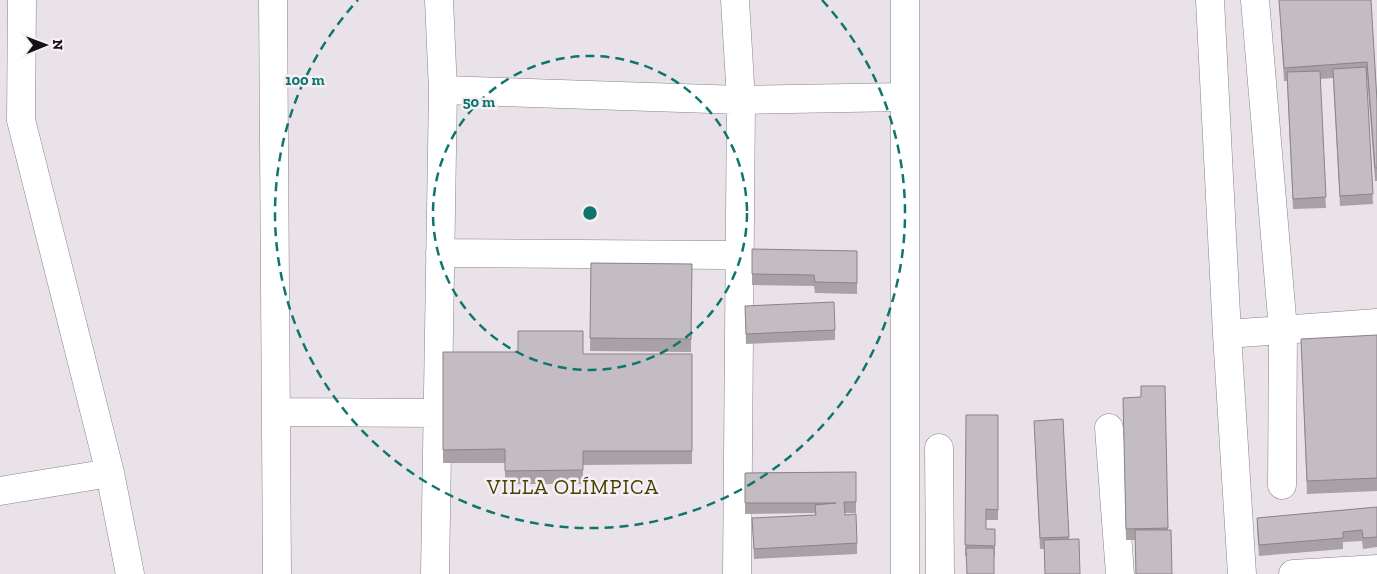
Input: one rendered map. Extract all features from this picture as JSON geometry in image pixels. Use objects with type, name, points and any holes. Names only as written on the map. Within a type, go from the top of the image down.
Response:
[{"type":"street","points":[[22,0],[10,120],[110,473],[130,574]]},
{"type":"street","points":[[273,0],[277,574]]},
{"type":"street","points":[[435,574],[443,90],[439,0]]},
{"type":"street","points":[[735,0],[741,100],[738,574]]},
{"type":"street","points":[[904,574],[905,0]]},
{"type":"street","points":[[1210,0],[1227,334],[1242,574]]},
{"type":"street","points":[[1256,0],[1283,330],[1282,485]]},
{"type":"street","points":[[443,90],[741,100],[904,97]]},
{"type":"street","points":[[440,253],[726,255],[740,257]]},
{"type":"street","points":[[1227,334],[1377,323]]},
{"type":"street","points":[[277,412],[438,413]]},
{"type":"street","points":[[1109,428],[1120,574]]},
{"type":"street","points":[[939,448],[940,574]]},
{"type":"street","points":[[0,491],[110,473]]},
{"type":"street","points":[[1293,574],[1377,569]]},
{"type":"building","points":[[1279,0],[1371,0],[1377,101],[1377,168],[1375,168],[1367,62],[1284,68]]},
{"type":"building","points":[[1366,67],[1373,194],[1340,196],[1333,69]]},
{"type":"building","points":[[1320,71],[1326,197],[1293,199],[1287,72]]},
{"type":"building","points":[[752,249],[857,251],[857,283],[815,282],[814,275],[752,274]]},
{"type":"building","points":[[591,263],[692,264],[691,339],[590,338]]},
{"type":"building","points":[[834,302],[835,330],[746,334],[745,306]]},
{"type":"building","points":[[518,331],[583,331],[583,354],[692,354],[692,451],[583,451],[583,470],[505,471],[505,449],[443,450],[443,352],[518,352]]},
{"type":"building","points":[[1377,335],[1377,478],[1307,481],[1301,339]]},
{"type":"building","points":[[1141,386],[1165,386],[1168,528],[1126,529],[1123,398],[1141,397]]},
{"type":"building","points":[[966,415],[998,415],[998,510],[986,509],[986,529],[995,529],[995,546],[965,545]]},
{"type":"building","points":[[1063,419],[1069,537],[1040,538],[1034,421]]},
{"type":"building","points":[[856,472],[856,502],[844,502],[845,515],[856,514],[857,543],[754,549],[752,518],[816,515],[815,505],[836,503],[745,503],[745,473]]},
{"type":"building","points":[[1377,507],[1377,537],[1363,538],[1362,530],[1343,532],[1343,538],[1259,545],[1257,518]]},
{"type":"building","points":[[1135,530],[1171,530],[1172,574],[1136,574]]},
{"type":"building","points":[[1079,539],[1080,574],[1045,574],[1044,540]]},
{"type":"building","points":[[966,548],[994,548],[994,574],[967,574]]},
{"type":"district","name":"VILLA OLÍMPICA","points":[[573,486]]}]
